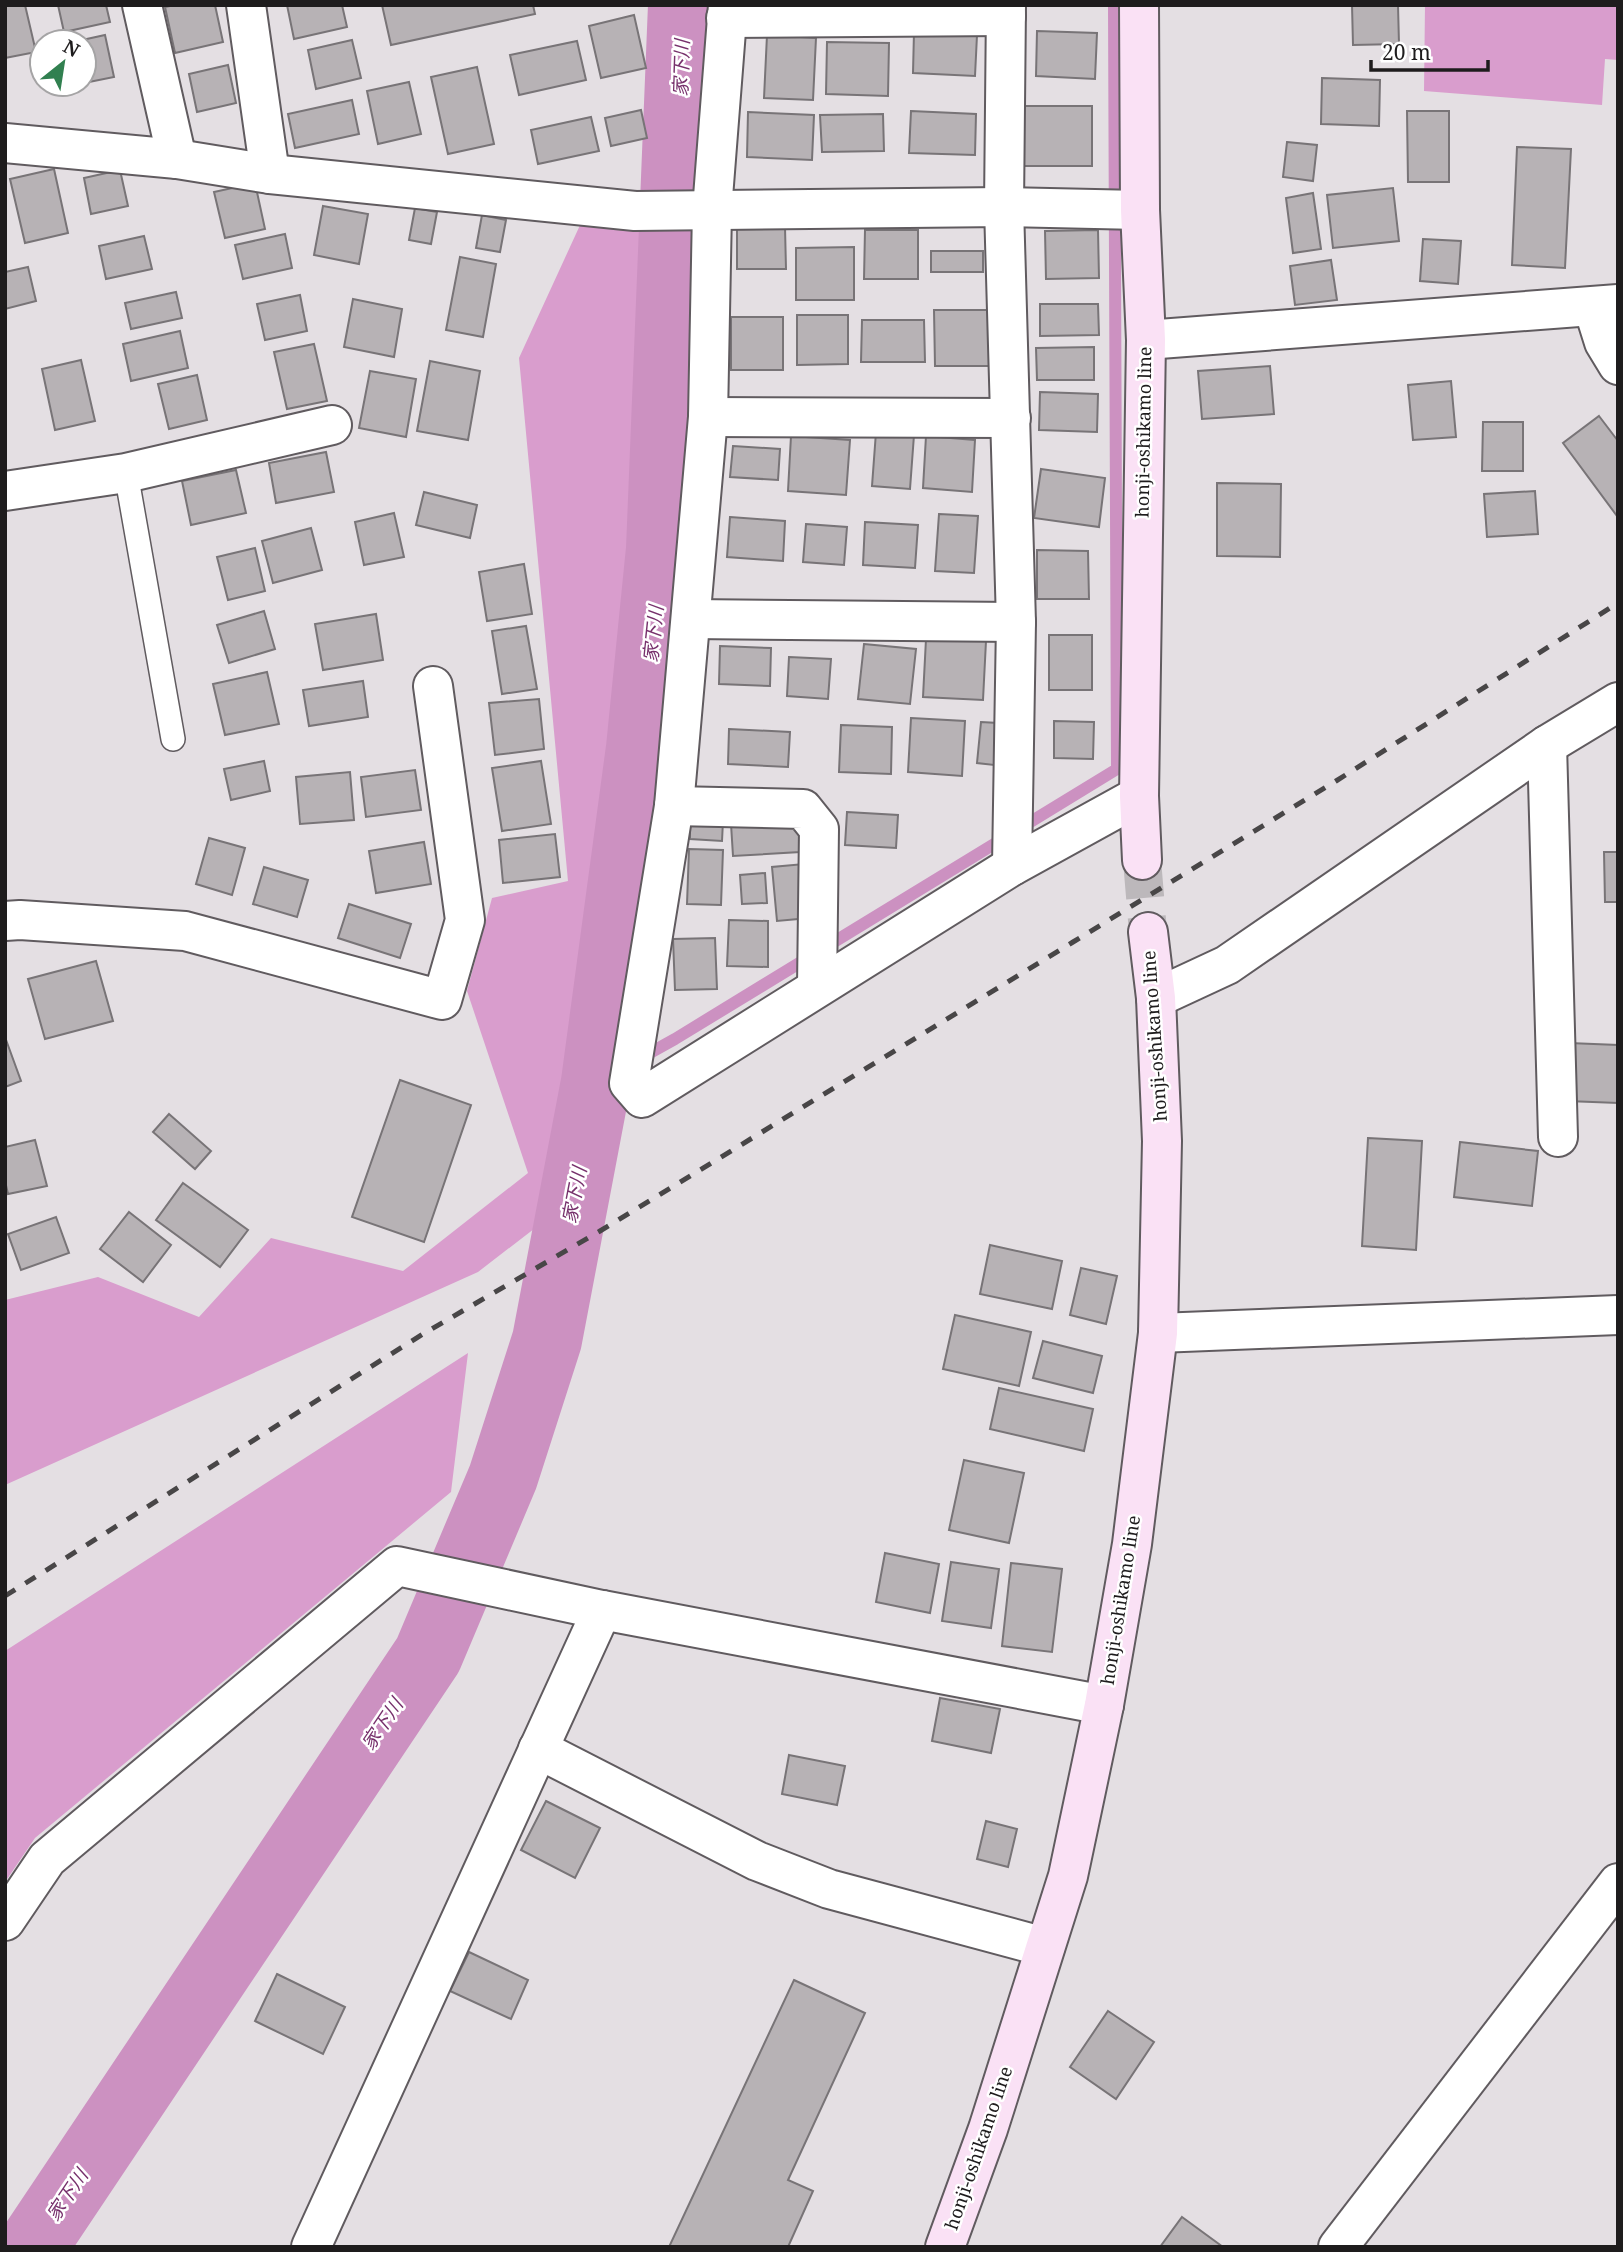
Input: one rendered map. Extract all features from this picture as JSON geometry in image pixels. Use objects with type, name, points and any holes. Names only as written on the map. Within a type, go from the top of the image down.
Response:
[{"type":"main road","name":"honji-oshikamo line","points":[[1139,5],[1140,209],[1146,340],[1139,796],[1142,860]]},
{"type":"main road","name":"honji-oshikamo line","points":[[945,2247],[988,2129],[1068,1876],[1104,1705],[1132,1544],[1158,1333],[1161,1141],[1156,998],[1148,932]]},
{"type":"street","points":[[142,5],[177,159]]},
{"type":"street","points":[[246,5],[270,174]]},
{"type":"street","points":[[1012,866],[1016,622],[1004,207],[1006,11],[727,11],[712,210],[708,417],[674,806],[629,1083],[642,1098],[1012,866],[1139,796]]},
{"type":"street","points":[[5,144],[177,159],[270,174],[635,211],[1004,207],[1140,209]]},
{"type":"street","points":[[1146,340],[1605,305],[1604,342],[1618,365]]},
{"type":"street","points":[[708,417],[1011,418]]},
{"type":"street","points":[[5,491],[127,473],[332,425]]},
{"type":"street","points":[[691,619],[1016,622]]},
{"type":"street","points":[[5,921],[185,931],[442,1000],[465,920],[433,686]]},
{"type":"street","points":[[1156,998],[1227,965],[1547,745],[1618,702]]},
{"type":"street","points":[[1547,745],[1559,1137]]},
{"type":"street","points":[[674,806],[803,809],[819,829],[817,987]]},
{"type":"street","points":[[1158,1333],[1618,1315]]},
{"type":"street","points":[[5,1921],[47,1859],[397,1566],[602,1610],[1104,1705]]},
{"type":"street","points":[[311,2247],[602,1610]]},
{"type":"street","points":[[538,1749],[757,1861],[829,1889],[1045,1947]]},
{"type":"street","points":[[1338,2247],[1618,1883]]},
{"type":"lane","points":[[127,473],[173,739]]},
{"type":"shaded area","points":[[1425,5],[1618,5],[1618,60],[1605,59],[1602,105],[1424,91]]},
{"type":"shaded area","points":[[581,223],[662,230],[650,541],[592,1073],[552,1215],[478,1272],[5,1485],[5,1300],[98,1277],[199,1317],[271,1238],[403,1271],[528,1173],[467,991],[492,898],[568,881],[519,358]]},
{"type":"shaded area","points":[[468,1353],[451,1492],[35,1838],[5,1882],[5,1651]]},
{"type":"building","points":[[5,5],[25,5],[30,28],[28,28],[28,54],[5,58]]},
{"type":"building","points":[[58,5],[106,5],[110,22],[82,28],[63,28]]},
{"type":"building","points":[[215,5],[223,42],[175,53],[165,7]]},
{"type":"building","points":[[287,5],[342,5],[347,27],[294,39]]},
{"type":"building","points":[[382,5],[533,5],[535,14],[391,45]]},
{"type":"building","points":[[1352,5],[1398,5],[1399,44],[1353,45]]},
{"type":"building","points":[[634,15],[646,68],[601,78],[589,26]]},
{"type":"building","points":[[1037,31],[1097,33],[1095,79],[1036,76]]},
{"type":"building","points":[[914,32],[977,35],[975,76],[913,73]]},
{"type":"building","points":[[105,35],[114,77],[98,80],[98,37]]},
{"type":"building","points":[[767,35],[816,38],[813,100],[764,98]]},
{"type":"building","points":[[352,40],[361,78],[316,89],[308,50]]},
{"type":"building","points":[[577,41],[586,80],[519,95],[510,55]]},
{"type":"building","points":[[827,42],[889,43],[888,96],[826,94]]},
{"type":"building","points":[[228,65],[236,103],[197,112],[189,74]]},
{"type":"building","points":[[477,67],[494,144],[448,154],[431,77]]},
{"type":"building","points":[[1322,78],[1380,80],[1379,126],[1321,124]]},
{"type":"building","points":[[409,82],[421,134],[378,144],[367,91]]},
{"type":"building","points":[[352,100],[359,134],[295,148],[288,114]]},
{"type":"building","points":[[1023,106],[1092,106],[1092,166],[1024,166]]},
{"type":"building","points":[[641,110],[647,138],[611,146],[605,118]]},
{"type":"building","points":[[911,111],[976,114],[975,155],[909,153]]},
{"type":"building","points":[[1407,111],[1449,111],[1449,182],[1408,182]]},
{"type":"building","points":[[748,112],[814,115],[812,160],[747,157]]},
{"type":"building","points":[[883,114],[884,151],[822,152],[820,115]]},
{"type":"building","points":[[591,117],[599,151],[538,164],[531,130]]},
{"type":"building","points":[[1287,142],[1317,145],[1313,181],[1283,177]]},
{"type":"building","points":[[1517,147],[1571,149],[1565,268],[1512,265]]},
{"type":"building","points":[[54,169],[68,233],[25,243],[10,179]]},
{"type":"building","points":[[120,170],[128,206],[91,214],[84,178]]},
{"type":"building","points":[[255,183],[265,229],[225,238],[214,192]]},
{"type":"building","points":[[1393,188],[1399,241],[1333,248],[1327,195]]},
{"type":"building","points":[[1313,193],[1321,249],[1293,253],[1286,198]]},
{"type":"building","points":[[323,206],[368,214],[359,264],[314,255]]},
{"type":"building","points":[[415,208],[437,212],[431,244],[409,240]]},
{"type":"building","points":[[482,215],[506,220],[500,252],[476,248]]},
{"type":"building","points":[[737,227],[785,227],[786,269],[737,269]]},
{"type":"building","points":[[865,230],[918,230],[918,279],[864,279]]},
{"type":"building","points":[[1098,230],[1099,278],[1046,279],[1045,231]]},
{"type":"building","points":[[285,234],[292,268],[243,279],[235,245]]},
{"type":"building","points":[[144,236],[152,269],[106,279],[99,246]]},
{"type":"building","points":[[1423,239],[1461,241],[1458,284],[1420,281]]},
{"type":"building","points":[[854,247],[854,300],[796,300],[796,248]]},
{"type":"building","points":[[931,251],[983,251],[983,272],[931,272]]},
{"type":"building","points":[[460,257],[496,264],[483,337],[446,330]]},
{"type":"building","points":[[1331,260],[1337,300],[1295,305],[1290,266]]},
{"type":"building","points":[[28,267],[36,301],[5,309],[5,272]]},
{"type":"building","points":[[176,292],[182,318],[131,329],[125,303]]},
{"type":"building","points":[[300,295],[307,331],[265,340],[257,304]]},
{"type":"building","points":[[353,299],[402,309],[394,357],[344,347]]},
{"type":"building","points":[[1040,304],[1098,304],[1099,335],[1040,336]]},
{"type":"building","points":[[934,310],[992,310],[993,366],[935,366]]},
{"type":"building","points":[[797,315],[848,315],[848,364],[797,365]]},
{"type":"building","points":[[731,317],[783,317],[783,370],[731,370]]},
{"type":"building","points":[[862,320],[924,320],[925,362],[861,362]]},
{"type":"building","points":[[180,331],[188,368],[131,381],[123,344]]},
{"type":"building","points":[[314,344],[327,401],[287,409],[274,352]]},
{"type":"building","points":[[1094,347],[1094,380],[1037,380],[1036,348]]},
{"type":"building","points":[[81,360],[95,421],[55,430],[42,369]]},
{"type":"building","points":[[430,361],[480,371],[468,440],[417,431]]},
{"type":"building","points":[[1270,366],[1274,414],[1202,419],[1198,371]]},
{"type":"building","points":[[370,371],[416,379],[406,437],[359,428]]},
{"type":"building","points":[[197,375],[207,420],[169,429],[158,384]]},
{"type":"building","points":[[1451,381],[1456,437],[1413,440],[1408,385]]},
{"type":"building","points":[[1040,392],[1098,394],[1097,432],[1039,430]]},
{"type":"building","points":[[1599,416],[1618,441],[1617,516],[1563,443]]},
{"type":"building","points":[[1483,422],[1523,422],[1523,471],[1482,471]]},
{"type":"building","points":[[876,432],[914,435],[910,489],[872,486]]},
{"type":"building","points":[[791,436],[850,440],[846,495],[788,491]]},
{"type":"building","points":[[926,436],[975,440],[972,492],[923,488]]},
{"type":"building","points":[[733,446],[780,449],[778,480],[730,477]]},
{"type":"building","points":[[326,452],[334,492],[276,503],[269,463]]},
{"type":"building","points":[[1041,469],[1105,478],[1099,527],[1034,518]]},
{"type":"building","points":[[236,470],[246,513],[191,525],[182,481]]},
{"type":"building","points":[[1217,483],[1281,484],[1280,557],[1217,556]]},
{"type":"building","points":[[1535,491],[1538,534],[1487,537],[1484,494]]},
{"type":"building","points":[[424,492],[477,505],[470,538],[416,525]]},
{"type":"building","points":[[394,513],[404,557],[364,565],[355,522]]},
{"type":"building","points":[[939,514],[978,516],[974,573],[935,571]]},
{"type":"building","points":[[730,517],[785,521],[783,561],[727,557]]},
{"type":"building","points":[[865,522],[918,525],[915,568],[863,565]]},
{"type":"building","points":[[806,524],[847,527],[844,565],[803,562]]},
{"type":"building","points":[[311,528],[322,570],[273,583],[262,541]]},
{"type":"building","points":[[255,548],[265,591],[228,600],[217,557]]},
{"type":"building","points":[[1037,550],[1088,551],[1089,599],[1037,599]]},
{"type":"building","points":[[524,564],[532,614],[487,621],[479,572]]},
{"type":"building","points":[[264,611],[275,649],[229,663],[217,625]]},
{"type":"building","points":[[376,614],[383,660],[323,670],[315,624]]},
{"type":"building","points":[[526,626],[537,689],[502,694],[492,631]]},
{"type":"building","points":[[1049,635],[1092,635],[1092,690],[1049,690]]},
{"type":"building","points":[[926,639],[986,641],[983,700],[923,697]]},
{"type":"building","points":[[864,644],[916,649],[910,704],[858,699]]},
{"type":"building","points":[[720,646],[771,648],[770,686],[719,684]]},
{"type":"building","points":[[789,657],[831,659],[828,699],[787,696]]},
{"type":"building","points":[[267,672],[279,724],[225,735],[213,684]]},
{"type":"building","points":[[363,681],[368,717],[309,726],[303,690]]},
{"type":"building","points":[[539,699],[544,749],[495,755],[489,703]]},
{"type":"building","points":[[911,718],[965,721],[962,776],[908,772]]},
{"type":"building","points":[[1054,721],[1094,722],[1093,759],[1054,758]]},
{"type":"building","points":[[981,722],[998,723],[994,765],[977,763]]},
{"type":"building","points":[[841,725],[892,727],[891,774],[839,772]]},
{"type":"building","points":[[729,729],[790,732],[788,767],[728,764]]},
{"type":"building","points":[[264,761],[270,791],[231,800],[224,769]]},
{"type":"building","points":[[541,761],[551,824],[502,831],[492,768]]},
{"type":"building","points":[[415,770],[421,810],[366,817],[361,777]]},
{"type":"building","points":[[350,772],[354,820],[300,824],[296,777]]},
{"type":"building","points":[[847,812],[898,815],[896,848],[845,845]]},
{"type":"building","points":[[690,819],[723,821],[722,841],[690,839]]},
{"type":"building","points":[[799,820],[800,852],[733,856],[731,824]]},
{"type":"building","points":[[555,834],[560,877],[503,883],[499,840]]},
{"type":"building","points":[[209,838],[245,848],[232,895],[196,884]]},
{"type":"building","points":[[424,842],[431,884],[376,893],[369,851]]},
{"type":"building","points":[[689,849],[723,850],[721,905],[687,904]]},
{"type":"building","points":[[1604,852],[1618,852],[1618,902],[1605,902]]},
{"type":"building","points":[[804,864],[809,918],[777,921],[772,867]]},
{"type":"building","points":[[264,867],[308,880],[297,917],[253,904]]},
{"type":"building","points":[[765,873],[767,903],[742,904],[740,875]]},
{"type":"building","points":[[349,904],[411,924],[400,958],[338,938]]},
{"type":"building","points":[[729,920],[768,921],[768,967],[727,966]]},
{"type":"building","points":[[715,938],[717,989],[675,990],[673,939]]},
{"type":"building","points":[[96,961],[113,1021],[45,1039],[28,979]]},
{"type":"building","points":[[5,1037],[21,1081],[5,1087]]},
{"type":"building","points":[[1569,1043],[1618,1045],[1618,1103],[1567,1101]]},
{"type":"building","points":[[400,1080],[471,1105],[424,1242],[352,1217]]},
{"type":"building","points":[[169,1114],[211,1151],[195,1169],[153,1132]]},
{"type":"building","points":[[1368,1138],[1422,1141],[1416,1250],[1362,1246]]},
{"type":"building","points":[[35,1140],[47,1186],[8,1194],[5,1181],[5,1147]]},
{"type":"building","points":[[1460,1142],[1538,1151],[1532,1206],[1454,1197]]},
{"type":"building","points":[[183,1183],[248,1230],[220,1267],[156,1220]]},
{"type":"building","points":[[129,1212],[171,1245],[143,1282],[100,1249]]},
{"type":"building","points":[[56,1217],[69,1253],[21,1270],[8,1234]]},
{"type":"building","points":[[990,1245],[1062,1261],[1052,1309],[980,1294]]},
{"type":"building","points":[[1081,1268],[1117,1276],[1106,1324],[1070,1315]]},
{"type":"building","points":[[955,1315],[1031,1332],[1019,1386],[943,1369]]},
{"type":"building","points":[[1043,1341],[1102,1356],[1093,1393],[1033,1378]]},
{"type":"building","points":[[999,1388],[1093,1409],[1084,1451],[990,1429]]},
{"type":"building","points":[[964,1460],[1024,1473],[1009,1543],[949,1530]]},
{"type":"building","points":[[885,1553],[939,1564],[930,1613],[876,1602]]},
{"type":"building","points":[[951,1562],[999,1569],[991,1628],[942,1621]]},
{"type":"building","points":[[1011,1563],[1062,1569],[1052,1652],[1002,1646]]},
{"type":"building","points":[[940,1698],[1000,1709],[991,1753],[932,1741]]},
{"type":"building","points":[[789,1755],[845,1766],[837,1805],[782,1794]]},
{"type":"building","points":[[546,1801],[600,1828],[575,1878],[521,1850]]},
{"type":"building","points":[[986,1821],[1017,1829],[1008,1867],[977,1859]]},
{"type":"building","points":[[469,1952],[528,1980],[511,2019],[450,1991]]},
{"type":"building","points":[[277,1974],[345,2007],[323,2054],[255,2021]]},
{"type":"building","points":[[794,1980],[865,2013],[788,2180],[813,2191],[788,2247],[669,2247]]},
{"type":"building","points":[[1108,2011],[1154,2042],[1116,2099],[1070,2067]]},
{"type":"building","points":[[1182,2217],[1223,2247],[1160,2247]]},
{"type":"waterway","name":"家下川","points":[[32,2247],[428,1655],[503,1477],[547,1340],[596,1082],[641,748],[661,549],[683,5]]},
{"type":"waterway","points":[[639,1059],[1117,769],[1114,5]]},
{"type":"waterway","points":[[596,1082],[623,1067]]},
{"type":"tunnel","points":[[1142,860],[1148,932]]},
{"type":"railway","points":[[5,1596],[423,1334],[600,1231],[1073,942],[1336,781],[1618,603]]}]
